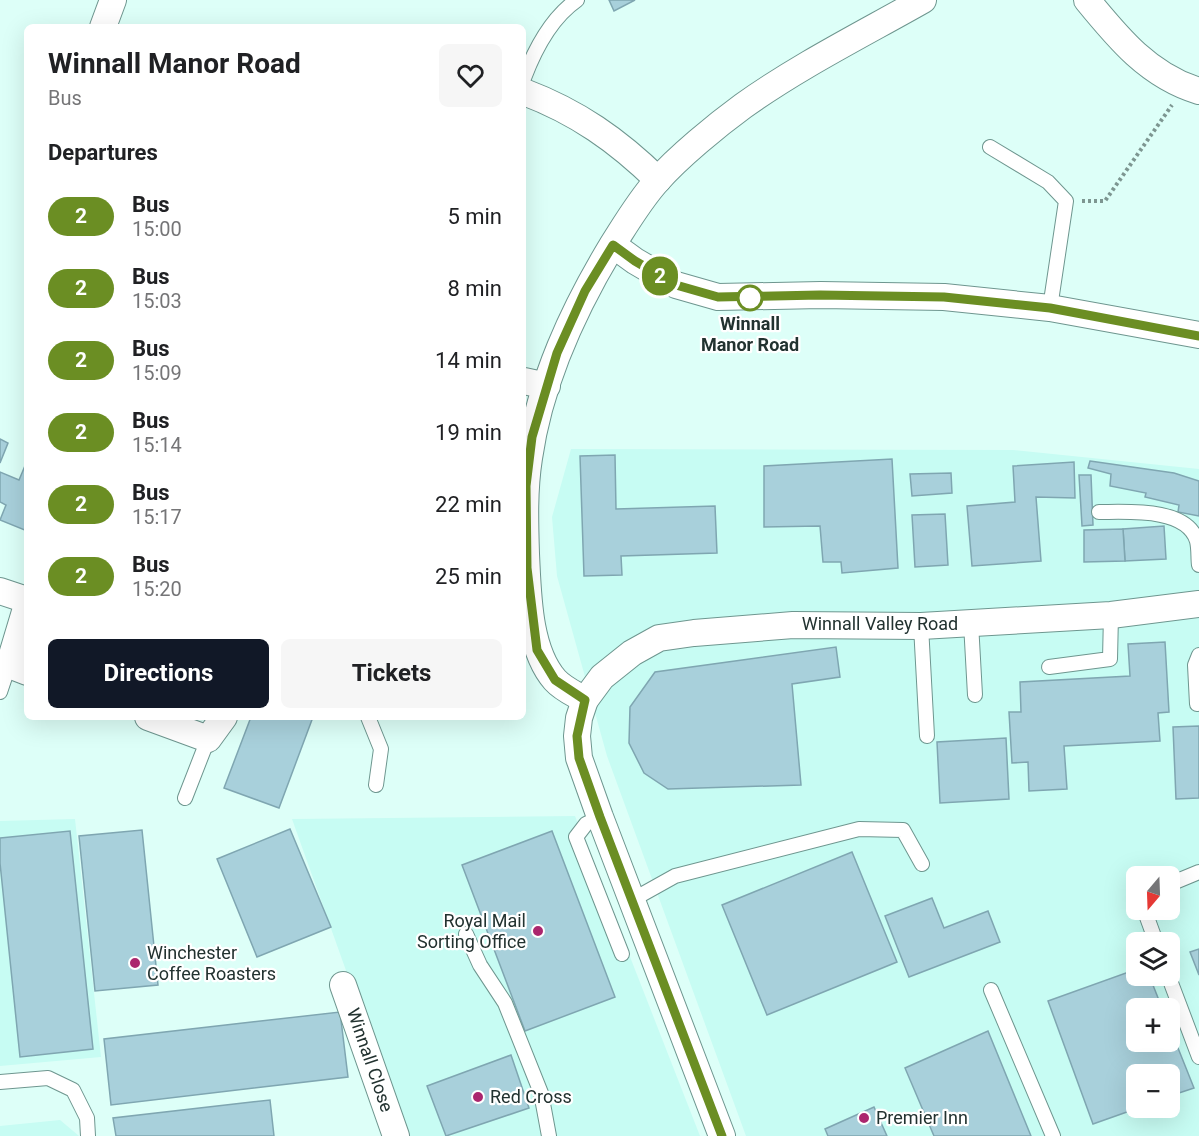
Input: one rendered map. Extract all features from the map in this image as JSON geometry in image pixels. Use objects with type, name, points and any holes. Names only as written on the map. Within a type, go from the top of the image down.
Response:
[{"type":"street","points":[[104,24],[113,0]]},
{"type":"street","points":[[526,492],[535,384],[585,291],[634,211],[658,180],[742,106],[923,0]]},
{"type":"street","points":[[1087,0],[1125,46],[1151,67],[1193,88]]},
{"type":"street","points":[[526,93],[555,104],[586,121],[631,153],[658,180]]},
{"type":"street","points":[[613,245],[676,285],[718,297],[820,295],[944,297],[1050,308],[1199,336]]},
{"type":"street","points":[[526,553],[530,607],[537,650],[555,680],[585,700],[577,736],[579,758],[722,1136]]},
{"type":"street","points":[[0,591],[24,599]]},
{"type":"street","name":"Winnall Valley Road","points":[[585,700],[602,677],[613,667],[659,638],[793,625],[921,626],[1111,615],[1199,604]]},
{"type":"street","points":[[18,668],[24,626]]},
{"type":"street","points":[[156,720],[208,739],[222,720]]},
{"type":"street","name":"Winnall Close","points":[[343,985],[396,1136]]},
{"type":"lane","points":[[526,72],[532,56],[548,31],[566,8],[577,0]]},
{"type":"lane","points":[[990,147],[1048,182],[1066,201],[1050,308]]},
{"type":"lane","points":[[1099,512],[1150,513],[1169,516],[1185,525],[1197,540],[1199,565]]},
{"type":"lane","points":[[1049,667],[1110,659],[1111,615]]},
{"type":"lane","points":[[971,623],[975,695]]},
{"type":"lane","points":[[921,626],[927,736]]},
{"type":"lane","points":[[1197,704],[1195,666],[1199,655]]},
{"type":"lane","points":[[0,692],[18,668]]},
{"type":"lane","points":[[370,720],[381,749],[376,785]]},
{"type":"lane","points":[[185,798],[208,739]]},
{"type":"lane","points":[[600,817],[586,824],[576,837],[622,954]]},
{"type":"lane","points":[[632,900],[675,876],[859,829],[903,830],[922,864]]},
{"type":"lane","points":[[1180,880],[1199,872]]},
{"type":"lane","points":[[466,934],[480,965],[505,1003],[541,1093],[549,1136]]},
{"type":"lane","points":[[1172,986],[1199,1057]]},
{"type":"lane","points":[[990,990],[1053,1136]]},
{"type":"lane","points":[[0,1082],[48,1078],[73,1090],[87,1118],[88,1136]]},
{"type":"path","points":[[1066,201],[1105,201],[1193,88]]},
{"type":"shaded area","points":[[571,449],[1013,450],[1199,469],[1199,1136],[746,1136],[607,756],[557,576],[552,517]]},
{"type":"shaded area","points":[[575,816],[700,1136],[405,1136],[292,819]]},
{"type":"shaded area","points":[[75,819],[101,1057],[0,1066],[0,821]]},
{"type":"shaded area","points":[[60,1120],[79,1136],[0,1136],[0,1126]]},
{"type":"building","points":[[609,0],[635,0],[614,11]]},
{"type":"building","points":[[0,439],[8,443],[0,463]]},
{"type":"building","points":[[615,455],[616,509],[715,506],[717,553],[621,556],[622,575],[584,576],[580,456]]},
{"type":"building","points":[[892,459],[898,568],[842,573],[841,562],[823,562],[820,526],[764,527],[764,466]]},
{"type":"building","points":[[1090,461],[1174,473],[1199,481],[1199,516],[1178,512],[1179,505],[1145,497],[1146,493],[1110,486],[1111,474],[1088,468]]},
{"type":"building","points":[[1074,462],[1075,498],[1036,497],[1041,561],[972,566],[967,506],[1015,502],[1013,466]]},
{"type":"building","points":[[24,468],[24,530],[0,520],[6,505],[0,502],[0,472],[19,480]]},
{"type":"building","points":[[951,473],[952,493],[912,496],[910,474]]},
{"type":"building","points":[[1079,475],[1091,475],[1093,525],[1082,526]]},
{"type":"building","points":[[945,514],[948,565],[915,567],[912,515]]},
{"type":"building","points":[[1164,526],[1166,559],[1125,561],[1123,529]]},
{"type":"building","points":[[1123,529],[1125,561],[1084,562],[1084,530]]},
{"type":"building","points":[[1165,642],[1169,712],[1158,713],[1160,741],[1064,746],[1067,789],[1029,791],[1028,762],[1012,763],[1009,712],[1021,712],[1020,682],[1130,676],[1128,644]]},
{"type":"building","points":[[836,647],[840,677],[792,684],[801,785],[668,789],[644,773],[629,743],[630,707],[655,672]]},
{"type":"building","points":[[250,720],[312,720],[279,808],[224,788]]},
{"type":"building","points":[[1199,726],[1199,798],[1176,799],[1173,727]]},
{"type":"building","points":[[1006,738],[1009,799],[940,803],[937,742]]},
{"type":"building","points":[[290,829],[331,927],[257,957],[217,859]]},
{"type":"building","points":[[142,830],[158,985],[95,991],[79,836]]},
{"type":"building","points":[[70,831],[93,1049],[20,1057],[0,863],[0,838]]},
{"type":"building","name":"Royal Mail Sorting Office","points":[[552,831],[615,997],[525,1031],[462,865]]},
{"type":"building","points":[[852,852],[897,962],[767,1015],[722,905]]},
{"type":"building","points":[[932,898],[944,928],[988,911],[1000,942],[909,977],[885,916]]},
{"type":"building","points":[[1199,949],[1199,975],[1190,952]]},
{"type":"building","points":[[1126,973],[1126,986],[1153,986],[1158,998],[1126,998],[1126,1052],[1180,1052],[1194,1088],[1180,1093],[1180,1064],[1126,1064],[1126,1112],[1093,1124],[1048,1001]]},
{"type":"building","points":[[340,1012],[348,1077],[111,1105],[104,1039]]},
{"type":"building","points":[[988,1031],[1031,1136],[934,1136],[905,1068]]},
{"type":"building","name":"Red Cross","points":[[511,1055],[529,1108],[446,1136],[427,1086]]},
{"type":"building","points":[[270,1100],[274,1136],[116,1136],[113,1118]]},
{"type":"building","name":"Premier Inn","points":[[874,1107],[887,1136],[828,1136],[825,1129]]},
{"type":"bus line","name":"2","points":[[526,486],[532,437],[557,353],[585,291],[613,245],[676,285],[718,297],[820,295],[944,297],[1050,308],[1199,336]]},
{"type":"bus line","name":"2","points":[[526,547],[530,607],[537,650],[555,680],[585,700],[579,718],[577,736],[579,758],[722,1136]]},
{"type":"place","name":"Winnall Manor Road","points":[[750,298]]},
{"type":"place","name":"Royal Mail Sorting Office","points":[[538,931]]},
{"type":"place","name":"Winchester Coffee Roasters","points":[[135,963]]},
{"type":"place","name":"Red Cross","points":[[478,1097]]},
{"type":"place","name":"Premier Inn","points":[[864,1118]]}]
